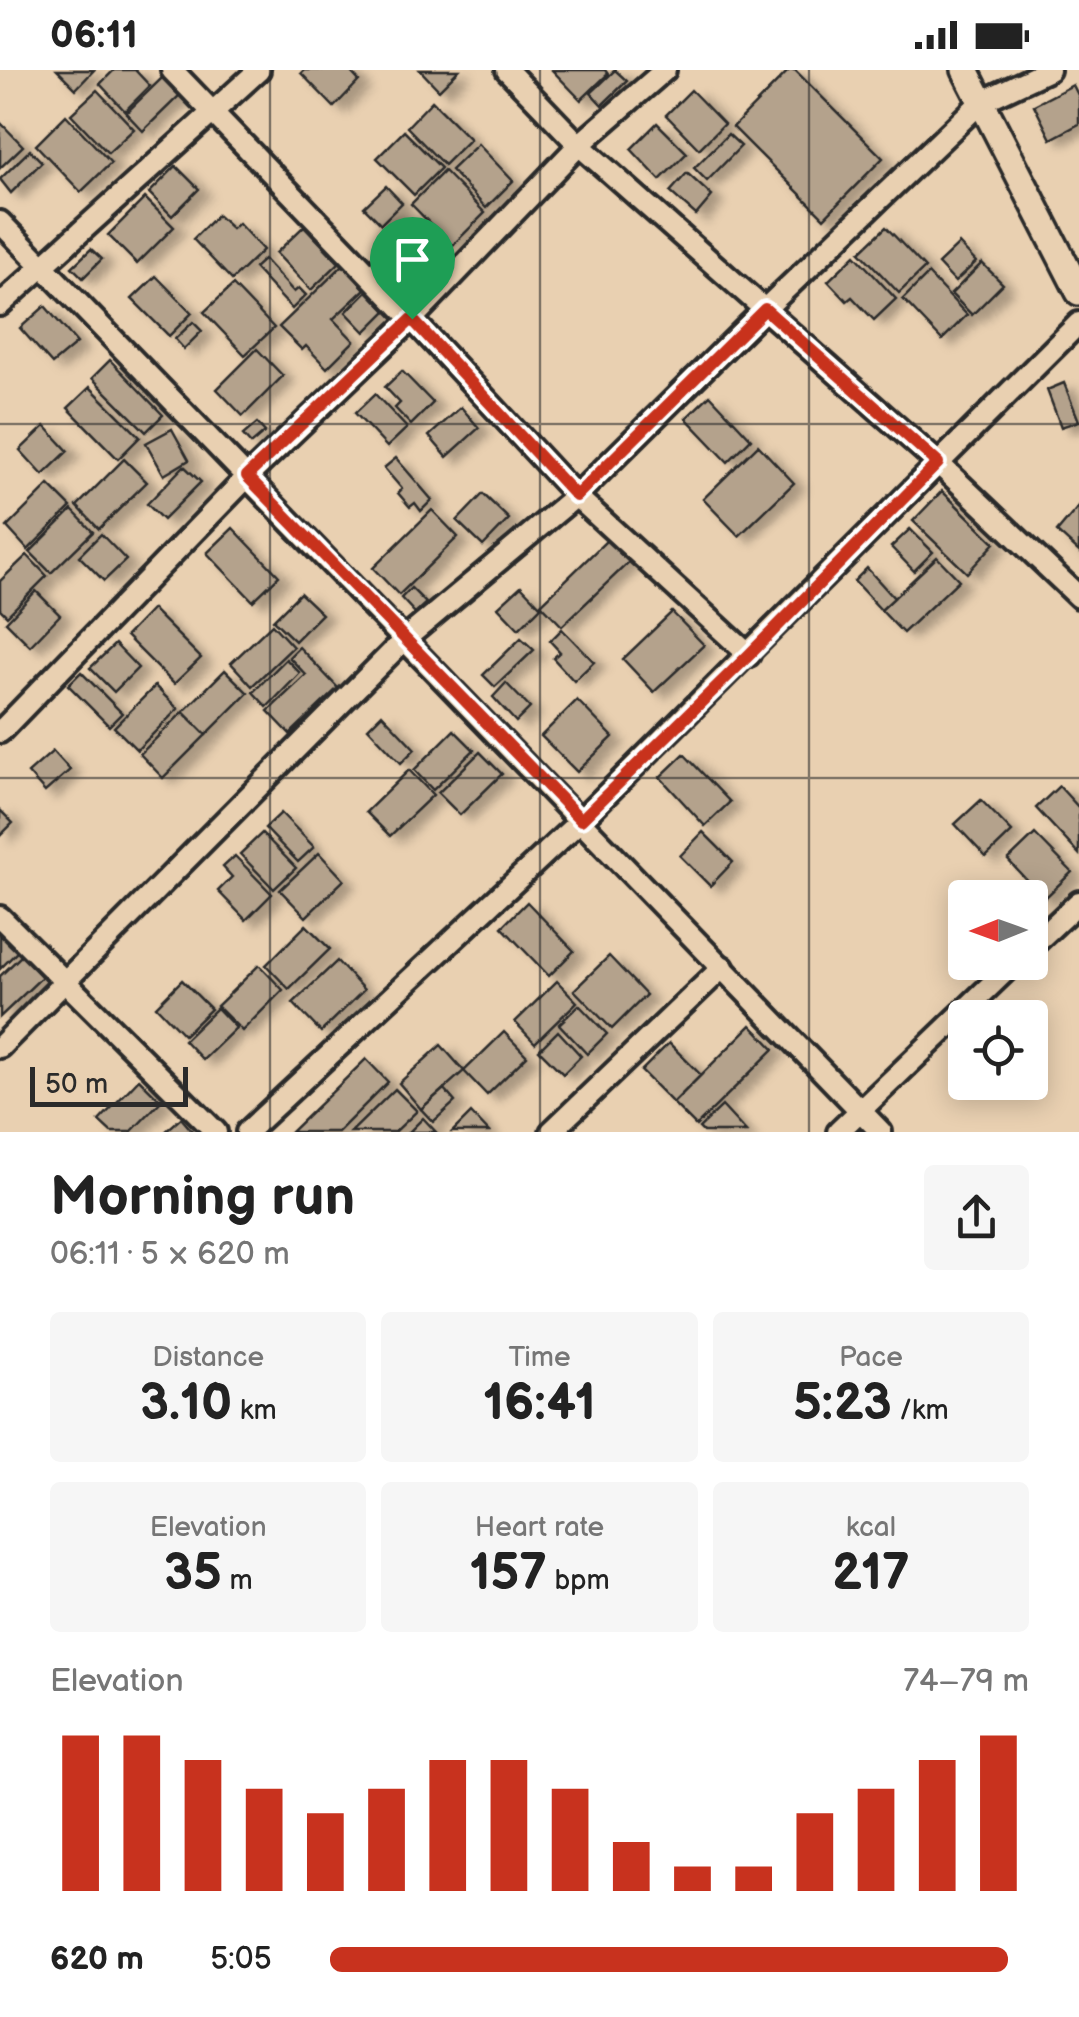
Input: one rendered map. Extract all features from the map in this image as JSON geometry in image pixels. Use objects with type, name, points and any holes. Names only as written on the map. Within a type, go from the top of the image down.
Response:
[{"type":"street","points":[[172,70],[576,496],[749,655]]},
{"type":"street","points":[[0,305],[259,70]]},
{"type":"street","points":[[508,70],[580,144],[938,463],[1079,597]]},
{"type":"street","points":[[0,732],[247,476],[412,319],[580,144],[665,70]]},
{"type":"street","points":[[965,70],[1079,292]]},
{"type":"street","points":[[0,1047],[406,640],[576,496],[982,102],[1049,70]]},
{"type":"street","points":[[0,222],[881,1132]]},
{"type":"street","points":[[247,1132],[581,820],[1079,322]]},
{"type":"street","points":[[1048,931],[1079,902]]},
{"type":"street","points":[[0,917],[216,1132]]},
{"type":"street","points":[[550,1132],[723,967]]},
{"type":"street","points":[[838,1132],[996,980]]},
{"type":"building","points":[[57,70],[94,70],[76,89]]},
{"type":"building","points":[[114,70],[135,70],[150,86],[125,111],[100,84]]},
{"type":"building","points":[[349,70],[359,81],[334,107],[301,73]]},
{"type":"building","points":[[420,70],[459,70],[439,90]]},
{"type":"building","points":[[552,70],[605,70],[608,74],[581,100]]},
{"type":"building","points":[[615,70],[627,81],[602,105],[591,93]]},
{"type":"building","points":[[789,70],[795,70],[883,158],[824,218],[733,127]]},
{"type":"building","points":[[163,77],[180,95],[143,131],[126,113]]},
{"type":"building","points":[[1073,85],[1079,97],[1079,124],[1051,139],[1034,105]]},
{"type":"building","points":[[97,90],[134,129],[108,153],[71,114]]},
{"type":"building","points":[[691,90],[724,124],[699,149],[666,115]]},
{"type":"building","points":[[432,101],[470,139],[444,165],[407,127]]},
{"type":"building","points":[[66,115],[111,163],[81,192],[36,145]]},
{"type":"building","points":[[0,122],[23,146],[0,168]]},
{"type":"building","points":[[657,123],[687,153],[660,180],[631,149]]},
{"type":"building","points":[[404,131],[441,168],[414,195],[377,158]]},
{"type":"building","points":[[728,134],[741,146],[707,181],[694,168]]},
{"type":"building","points":[[478,144],[513,181],[486,208],[451,170]]},
{"type":"building","points":[[30,150],[42,162],[11,193],[0,179]]},
{"type":"building","points":[[176,166],[199,189],[172,216],[149,193]]},
{"type":"building","points":[[444,171],[485,213],[452,246],[411,204]]},
{"type":"building","points":[[687,173],[712,196],[696,215],[670,192]]},
{"type":"building","points":[[386,186],[402,203],[381,224],[364,207]]},
{"type":"building","points":[[145,198],[174,227],[137,264],[108,235]]},
{"type":"building","points":[[217,215],[232,229],[238,223],[263,250],[232,280],[193,239]]},
{"type":"building","points":[[304,226],[339,263],[311,290],[276,253]]},
{"type":"building","points":[[886,227],[925,268],[899,293],[860,252]]},
{"type":"building","points":[[959,244],[976,262],[955,282],[938,264]]},
{"type":"building","points":[[91,249],[102,259],[83,278],[72,267]]},
{"type":"building","points":[[855,255],[896,299],[874,320],[852,297],[847,301],[828,281]]},
{"type":"building","points":[[264,259],[294,292],[299,288],[306,295],[292,309],[254,268]]},
{"type":"building","points":[[982,263],[1003,284],[972,315],[951,294]]},
{"type":"building","points":[[343,265],[365,289],[333,319],[354,341],[327,368],[306,346],[302,350],[279,327]]},
{"type":"building","points":[[928,274],[967,315],[942,340],[903,299]]},
{"type":"building","points":[[156,276],[192,313],[169,336],[132,299]]},
{"type":"building","points":[[233,285],[274,328],[245,355],[204,312]]},
{"type":"building","points":[[367,291],[386,311],[365,332],[346,312]]},
{"type":"building","points":[[45,306],[77,343],[52,364],[20,328]]},
{"type":"building","points":[[193,322],[202,331],[184,349],[175,339]]},
{"type":"building","points":[[257,349],[283,376],[243,416],[217,389]]},
{"type":"building","points":[[110,360],[163,415],[146,432],[92,378]]},
{"type":"building","points":[[402,371],[433,403],[411,425],[395,408],[400,403],[385,387]]},
{"type":"building","points":[[1064,383],[1079,421],[1061,427],[1047,390]]},
{"type":"building","points":[[90,387],[140,437],[118,459],[68,408]]},
{"type":"building","points":[[375,394],[407,428],[387,447],[355,413]]},
{"type":"building","points":[[710,395],[751,439],[728,462],[686,418]]},
{"type":"building","points":[[461,407],[479,428],[447,457],[429,436]]},
{"type":"building","points":[[257,423],[265,432],[251,444],[243,435]]},
{"type":"building","points":[[45,426],[68,451],[43,475],[20,450]]},
{"type":"building","points":[[172,429],[189,460],[164,475],[146,443]]},
{"type":"building","points":[[758,445],[794,483],[739,536],[703,499]]},
{"type":"building","points":[[396,458],[432,500],[421,511],[415,503],[410,507],[398,493],[402,489],[384,468]]},
{"type":"building","points":[[124,459],[147,482],[99,529],[77,506]]},
{"type":"building","points":[[184,466],[201,482],[163,520],[147,504]]},
{"type":"building","points":[[49,485],[71,507],[28,550],[7,527]]},
{"type":"building","points":[[942,491],[995,543],[967,573],[913,521]]},
{"type":"building","points":[[483,494],[509,519],[483,546],[457,521]]},
{"type":"building","points":[[1079,506],[1079,552],[1057,532]]},
{"type":"building","points":[[72,510],[93,532],[51,573],[30,552]]},
{"type":"building","points":[[432,510],[458,537],[399,595],[373,568]]},
{"type":"building","points":[[233,528],[279,576],[253,601],[207,553]]},
{"type":"building","points":[[910,529],[933,552],[914,571],[891,547]]},
{"type":"building","points":[[101,534],[126,560],[104,581],[79,556]]},
{"type":"building","points":[[608,539],[629,562],[562,626],[541,604]]},
{"type":"building","points":[[27,555],[47,576],[7,616],[0,609],[0,581]]},
{"type":"building","points":[[937,557],[959,580],[903,633],[881,610]]},
{"type":"building","points":[[867,568],[894,598],[881,610],[854,581]]},
{"type":"building","points":[[521,586],[541,607],[519,629],[498,607]]},
{"type":"building","points":[[411,588],[426,603],[415,613],[401,598]]},
{"type":"building","points":[[36,591],[60,615],[30,646],[6,622]]},
{"type":"building","points":[[300,593],[322,614],[295,641],[273,620]]},
{"type":"building","points":[[152,609],[201,658],[174,684],[126,636]]},
{"type":"building","points":[[672,612],[704,645],[654,692],[623,659]]},
{"type":"building","points":[[272,624],[293,647],[252,686],[231,663]]},
{"type":"building","points":[[562,629],[594,662],[574,681],[553,658],[560,652],[550,641]]},
{"type":"building","points":[[521,638],[534,650],[495,687],[483,675]]},
{"type":"building","points":[[115,644],[138,668],[114,692],[90,668]]},
{"type":"building","points":[[299,647],[338,688],[290,734],[268,711],[306,675],[289,657]]},
{"type":"building","points":[[286,659],[300,673],[267,707],[253,692]]},
{"type":"building","points":[[225,670],[248,693],[206,735],[183,712]]},
{"type":"building","points":[[81,672],[122,713],[109,726],[68,685]]},
{"type":"building","points":[[506,683],[530,708],[516,722],[493,697]]},
{"type":"building","points":[[155,686],[178,709],[137,750],[114,727]]},
{"type":"building","points":[[577,700],[613,737],[577,772],[541,736]]},
{"type":"building","points":[[183,712],[206,735],[163,778],[140,754]]},
{"type":"building","points":[[382,714],[415,749],[401,763],[368,728]]},
{"type":"building","points":[[454,730],[474,750],[433,790],[414,770]]},
{"type":"building","points":[[53,751],[70,770],[45,792],[28,773]]},
{"type":"building","points":[[480,752],[502,774],[460,815],[438,793]]},
{"type":"building","points":[[684,754],[730,802],[705,826],[660,777]]},
{"type":"building","points":[[409,770],[433,795],[390,836],[366,812]]},
{"type":"building","points":[[1059,786],[1079,808],[1079,854],[1036,808]]},
{"type":"building","points":[[981,800],[1012,832],[986,857],[955,824]]},
{"type":"building","points":[[0,810],[13,823],[0,836]]},
{"type":"building","points":[[281,813],[314,847],[298,862],[265,828]]},
{"type":"building","points":[[703,832],[733,862],[710,886],[680,856]]},
{"type":"building","points":[[262,833],[296,868],[274,889],[240,854]]},
{"type":"building","points":[[1035,834],[1072,872],[1048,895],[1048,880],[1026,880],[1008,860]]},
{"type":"building","points":[[319,853],[344,880],[306,917],[280,890]]},
{"type":"building","points":[[235,856],[272,894],[246,920],[218,891],[232,877],[223,867]]},
{"type":"building","points":[[527,902],[574,951],[549,976],[502,927]]},
{"type":"building","points":[[306,925],[330,949],[289,989],[266,965]]},
{"type":"building","points":[[0,933],[18,951],[0,969]]},
{"type":"building","points":[[22,955],[42,977],[0,1017],[0,976]]},
{"type":"building","points":[[609,956],[646,995],[612,1029],[574,990]]},
{"type":"building","points":[[337,961],[364,990],[321,1032],[293,1003]]},
{"type":"building","points":[[259,965],[283,990],[242,1031],[217,1006]]},
{"type":"building","points":[[182,980],[211,1009],[184,1035],[156,1006]]},
{"type":"building","points":[[557,981],[577,1002],[535,1043],[515,1022]]},
{"type":"building","points":[[579,1005],[607,1034],[587,1054],[559,1024]]},
{"type":"building","points":[[217,1008],[236,1028],[203,1060],[184,1040]]},
{"type":"building","points":[[751,1025],[774,1049],[696,1126],[673,1103]]},
{"type":"building","points":[[558,1031],[581,1056],[563,1074],[539,1050]]},
{"type":"building","points":[[504,1032],[527,1056],[487,1095],[464,1071]]},
{"type":"building","points":[[669,1043],[701,1075],[673,1103],[641,1071]]},
{"type":"building","points":[[441,1045],[464,1071],[421,1109],[399,1083]]},
{"type":"building","points":[[366,1059],[388,1082],[338,1132],[291,1132]]},
{"type":"building","points":[[139,1079],[161,1101],[131,1132],[111,1132],[99,1121]]},
{"type":"building","points":[[395,1089],[417,1111],[395,1132],[351,1132]]},
{"type":"building","points":[[444,1089],[455,1102],[433,1122],[421,1109]]},
{"type":"building","points":[[722,1106],[746,1132],[703,1132],[699,1128]]},
{"type":"building","points":[[471,1113],[489,1132],[452,1132]]},
{"type":"building","points":[[181,1118],[193,1132],[165,1132]]},
{"type":"building","points":[[423,1118],[436,1132],[409,1132]]},
{"type":"route","points":[[765,309],[938,463],[581,820],[247,476],[412,319],[576,496],[765,309]]}]
